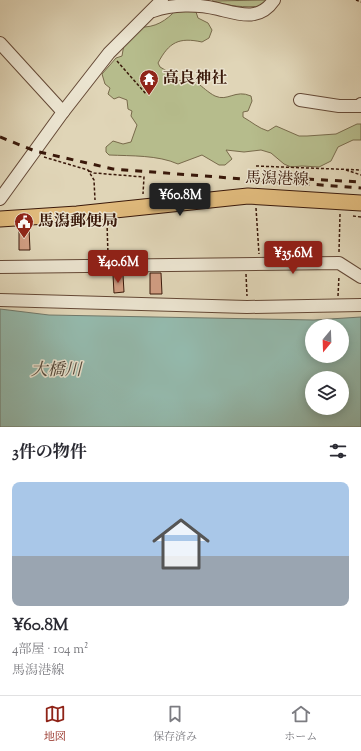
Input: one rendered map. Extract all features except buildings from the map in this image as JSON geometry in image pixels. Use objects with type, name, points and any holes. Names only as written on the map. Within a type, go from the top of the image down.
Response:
[{"type":"main road","name":"馬潟港線","points":[[0,219],[101,212],[255,196],[361,204]]},
{"type":"street","points":[[0,200],[63,112],[110,53],[162,0]]},
{"type":"street","points":[[150,12],[170,6],[182,5],[218,9],[239,14],[253,14],[265,11],[274,0]]},
{"type":"street","points":[[0,43],[63,112]]},
{"type":"street","points":[[300,100],[339,106],[360,105]]},
{"type":"street","points":[[0,267],[339,263],[361,277]]},
{"type":"street","points":[[0,300],[247,307],[361,306]]},
{"type":"path","points":[[356,0],[361,2]]},
{"type":"path","points":[[110,53],[146,94]]},
{"type":"path","points":[[33,154],[94,173],[144,177],[143,207]]},
{"type":"path","points":[[256,166],[361,170]]},
{"type":"path","points":[[88,170],[94,180],[101,212],[108,266]]},
{"type":"path","points":[[346,170],[348,172],[361,175]]},
{"type":"path","points":[[255,196],[259,264]]},
{"type":"path","points":[[348,214],[361,217]]},
{"type":"path","points":[[246,264],[247,307]]},
{"type":"green space","points":[[266,0],[262,6],[249,7],[212,1]]},
{"type":"green space","points":[[177,9],[196,12],[198,18],[208,23],[212,30],[209,38],[202,42],[187,40],[181,41],[166,50],[158,63],[160,67],[172,74],[177,82],[188,79],[197,83],[215,96],[224,98],[240,94],[251,96],[252,101],[248,111],[243,112],[243,117],[264,130],[268,131],[276,126],[299,136],[307,136],[336,134],[357,124],[361,124],[361,140],[353,140],[338,147],[331,161],[319,167],[291,167],[284,164],[271,153],[261,150],[244,152],[226,150],[232,159],[225,165],[219,165],[202,155],[178,164],[153,157],[109,155],[106,152],[106,147],[113,141],[123,144],[131,142],[137,125],[131,116],[132,111],[128,109],[127,100],[119,97],[114,99],[108,94],[110,88],[105,84],[102,74],[116,58],[122,56],[124,44],[139,27],[160,23]]},
{"type":"water","name":"大橋川","points":[[0,309],[49,315],[305,320],[305,363],[349,363],[349,319],[330,319],[361,317],[361,427],[0,427]]},
{"type":"railway","points":[[0,137],[35,151],[113,169],[361,188]]},
{"type":"railway","points":[[307,179],[361,182]]},
{"type":"place","name":"高良神社","points":[[149,96]]},
{"type":"place","name":"馬潟郵便局","points":[[24,239]]}]
